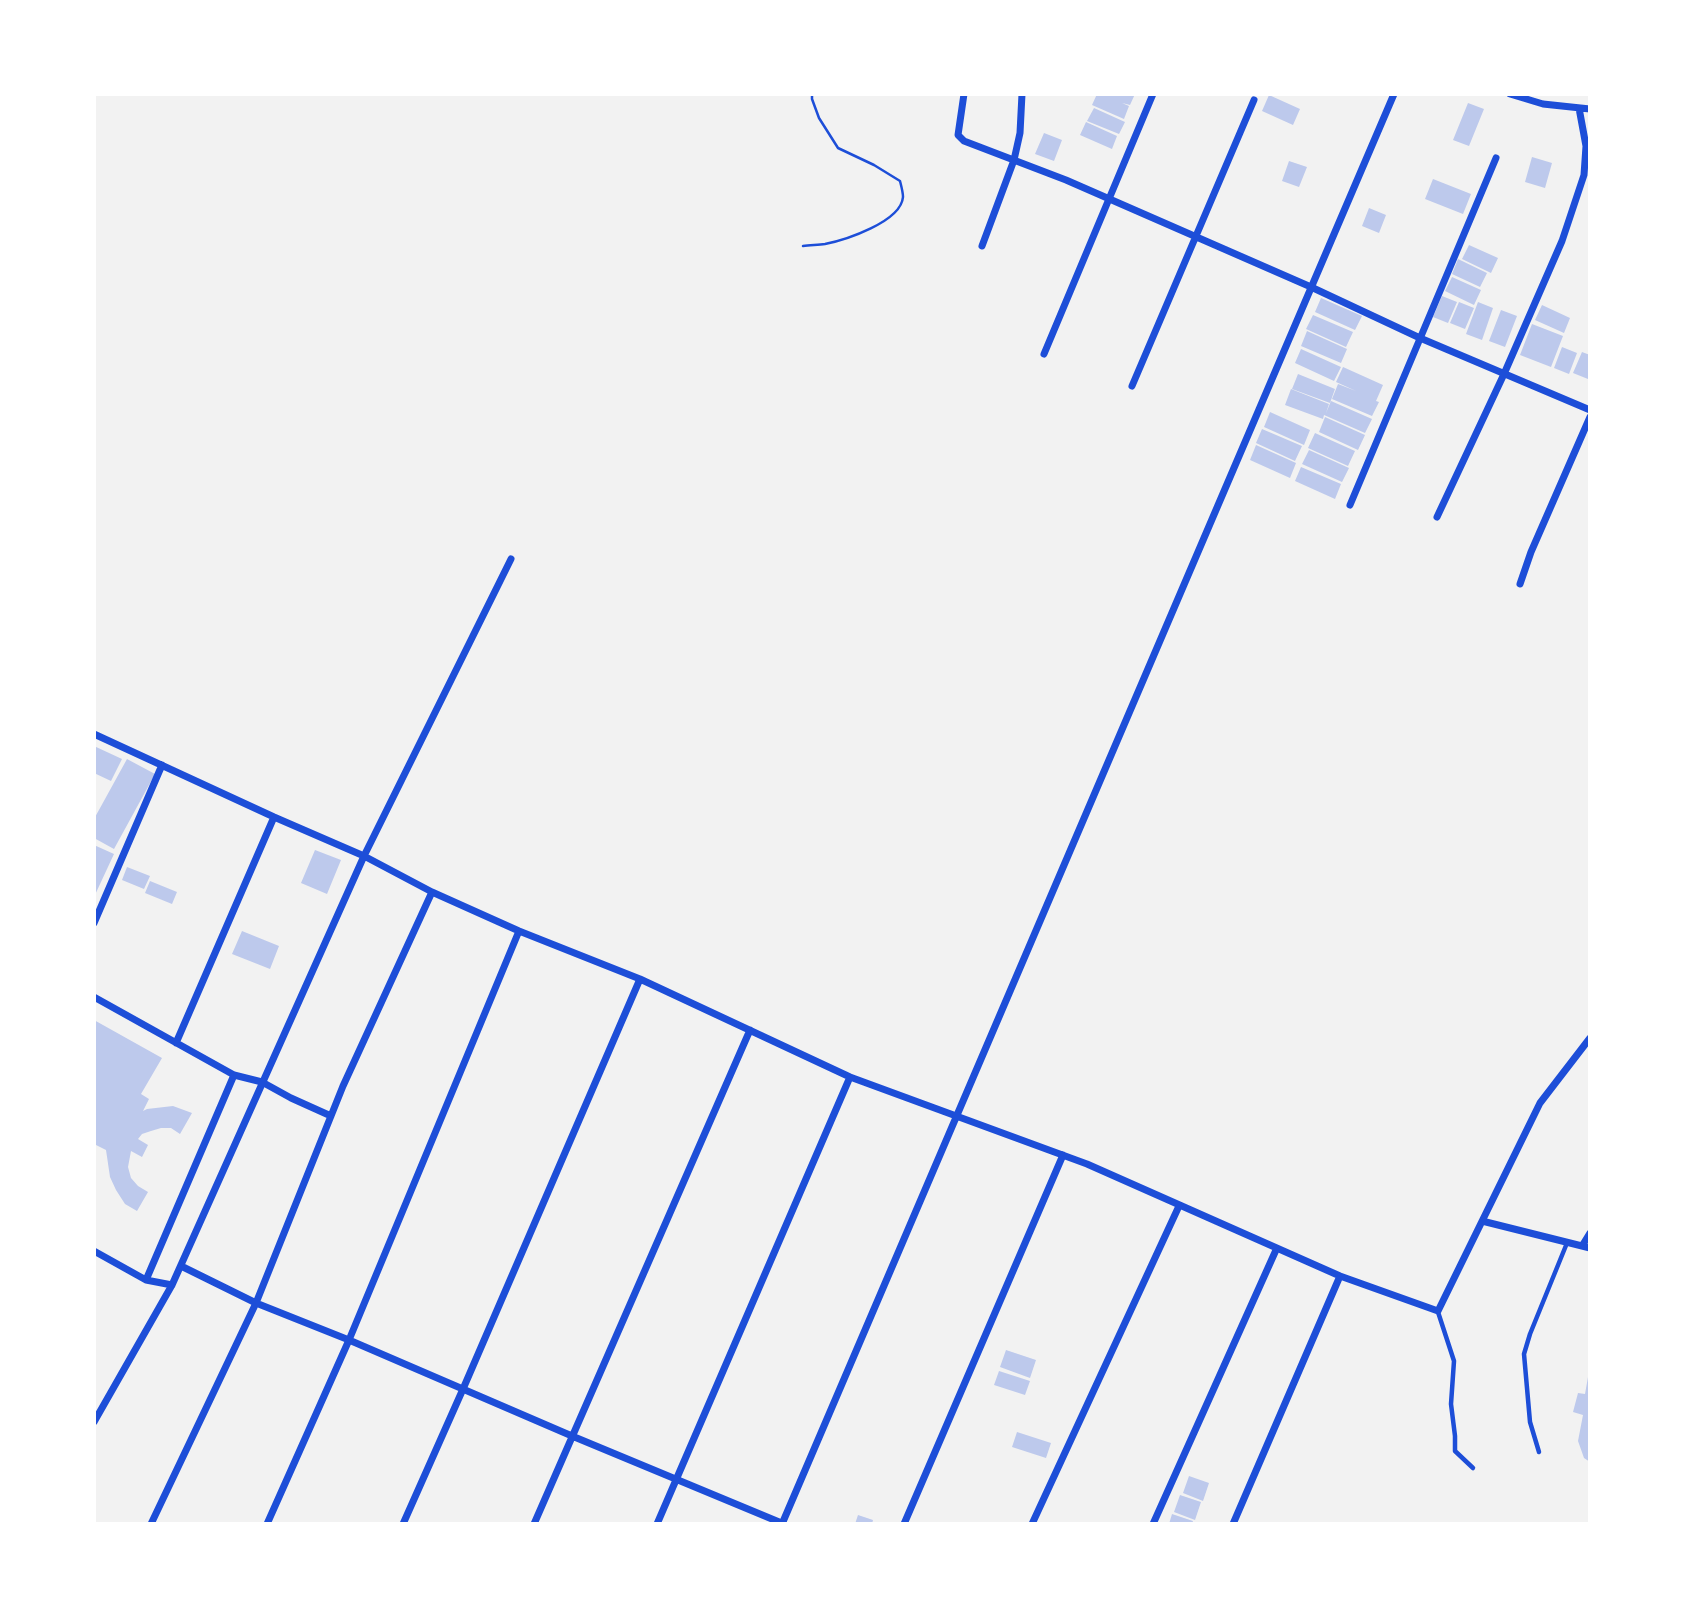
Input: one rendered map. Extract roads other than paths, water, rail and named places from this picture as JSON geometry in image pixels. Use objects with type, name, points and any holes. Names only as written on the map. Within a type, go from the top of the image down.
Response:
[{"type":"street","points":[[964,94],[958,135],[964,141],[1108,198],[1420,338],[1590,410]]},
{"type":"street","points":[[982,246],[1014,160],[1020,133],[1022,94]]},
{"type":"street","points":[[1044,354],[1153,94]]},
{"type":"street","points":[[181,1266],[256,1303],[783,1523],[1394,94]]},
{"type":"street","points":[[1510,94],[1543,104],[1590,109]]},
{"type":"street","points":[[1132,386],[1254,100]]},
{"type":"street","points":[[1437,517],[1562,241],[1584,175],[1586,146],[1579,108]]},
{"type":"street","points":[[1350,505],[1496,158]]},
{"type":"street","points":[[1520,584],[1531,552],[1590,417]]},
{"type":"street","points":[[94,1422],[172,1285],[364,856],[511,559]]},
{"type":"street","points":[[94,734],[364,856],[519,932],[640,979],[850,1077],[1087,1164],[1276,1250],[1438,1311],[1540,1103],[1590,1038]]},
{"type":"street","points":[[94,923],[162,765]]},
{"type":"street","points":[[176,1043],[274,817]]},
{"type":"street","points":[[151,1524],[256,1303],[343,1086],[432,891]]},
{"type":"street","points":[[267,1524],[349,1340],[519,932]]},
{"type":"street","points":[[403,1524],[640,979]]},
{"type":"street","points":[[94,997],[234,1075],[262,1082],[331,1115]]},
{"type":"street","points":[[534,1524],[750,1030]]},
{"type":"street","points":[[146,1280],[234,1075]]},
{"type":"street","points":[[657,1524],[850,1077]]},
{"type":"street","points":[[904,1524],[1063,1156]]},
{"type":"street","points":[[1032,1524],[1179,1206]]},
{"type":"street","points":[[1482,1221],[1586,1247],[1590,1233]]},
{"type":"street","points":[[1153,1524],[1276,1250]]},
{"type":"street","points":[[94,1251],[146,1280],[172,1285]]},
{"type":"street","points":[[1233,1524],[1340,1276]]},
{"type":"lane","points":[[1539,1452],[1530,1422],[1524,1354],[1567,1243]]},
{"type":"lane","points":[[1438,1311],[1454,1361],[1451,1404],[1455,1451],[1473,1468]]}]
